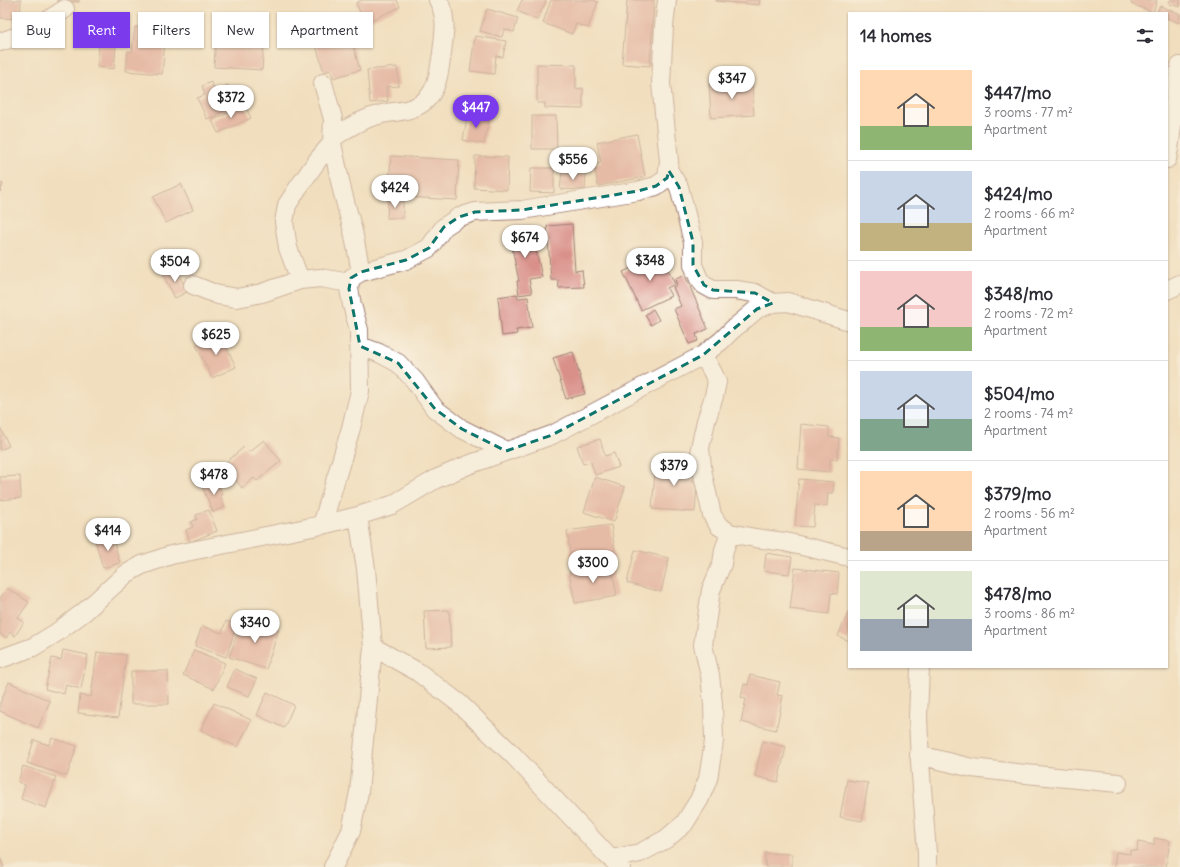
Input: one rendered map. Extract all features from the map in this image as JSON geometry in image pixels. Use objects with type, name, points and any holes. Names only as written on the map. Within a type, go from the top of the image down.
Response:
[{"type":"street","points":[[300,280],[288,248],[284,222],[287,205],[309,172],[333,141],[349,126],[365,119],[383,114],[405,111],[417,107],[428,100],[436,86],[446,24],[442,8],[438,0]]},
{"type":"street","points":[[193,285],[218,295],[237,298],[262,294],[300,280],[355,277],[406,260],[429,248],[444,227],[459,217],[475,212],[522,210],[638,191],[656,186],[667,178],[670,161],[662,83],[666,0]]},
{"type":"street","points":[[0,42],[30,32],[65,9]]},
{"type":"street","points":[[1168,155],[1171,142],[1175,95],[1180,66]]},
{"type":"street","points":[[322,525],[351,428],[360,391],[359,330],[349,289],[355,277],[353,231],[342,190],[333,141],[333,119],[323,83]]},
{"type":"street","points":[[669,171],[679,187],[693,242],[693,265],[699,279],[704,285],[713,290],[736,290],[755,293],[773,303]]},
{"type":"street","points":[[1168,290],[1180,284]]},
{"type":"street","points":[[0,659],[33,647],[56,634],[84,612],[126,574],[142,565],[171,556],[322,525],[358,516],[392,505],[436,479],[468,465],[506,450],[552,435],[703,355],[757,309],[773,303],[788,302],[848,321]]},
{"type":"street","points":[[360,346],[379,353],[398,363],[415,381],[436,409],[462,429],[506,450]]},
{"type":"street","points":[[703,355],[717,382],[700,448],[703,475],[712,515],[719,526],[730,533],[785,542],[848,557]]},
{"type":"street","points":[[333,867],[351,831],[359,792],[373,647],[366,569],[358,516]]},
{"type":"street","points":[[373,647],[418,672],[460,704],[514,756],[617,863],[666,839],[684,824],[699,800],[708,778],[714,741],[714,711],[704,638],[711,590],[722,564],[724,550],[730,533]]},
{"type":"street","points":[[920,668],[918,717],[919,755],[927,867]]},
{"type":"street","points":[[919,755],[972,768],[1118,782]]},
{"type":"highlighted area","points":[[669,171],[679,187],[693,242],[693,265],[704,285],[713,290],[755,293],[773,303],[757,309],[703,355],[552,435],[506,451],[462,429],[435,409],[398,363],[360,346],[349,289],[351,278],[361,272],[406,260],[429,248],[444,227],[459,217],[475,212],[522,210],[638,191],[656,186],[667,178]]},
{"type":"building","points":[[0,0],[21,0],[20,12],[12,12],[12,19],[0,18]]},
{"type":"building","points":[[79,0],[79,2],[57,1]]},
{"type":"building","points":[[362,0],[397,0],[400,7],[373,19],[373,12],[360,12],[356,3]]},
{"type":"building","points":[[522,0],[546,1],[537,20],[517,11]]},
{"type":"building","points":[[551,0],[593,0],[598,2],[588,28],[576,24],[572,34],[543,23]]},
{"type":"building","points":[[627,0],[654,0],[650,66],[622,64]]},
{"type":"building","points":[[716,0],[760,0],[759,5]]},
{"type":"building","points":[[1132,0],[1157,0],[1153,12],[1131,4]]},
{"type":"building","points":[[1170,0],[1180,0],[1180,7],[1169,4]]},
{"type":"building","points":[[1160,6],[1180,14],[1179,23],[1168,18],[1168,12],[1157,12]]},
{"type":"building","points":[[487,9],[518,18],[514,32],[504,29],[502,37],[480,31]]},
{"type":"building","points":[[135,27],[138,27],[138,48],[164,48],[162,74],[126,71],[128,51],[132,52]]},
{"type":"building","points":[[475,36],[506,41],[503,57],[496,56],[494,74],[470,71]]},
{"type":"building","points":[[99,48],[116,48],[114,69],[97,67]]},
{"type":"building","points":[[215,48],[263,48],[262,70],[214,67]]},
{"type":"building","points":[[317,48],[354,48],[360,70],[333,78],[331,70],[324,72]]},
{"type":"building","points":[[537,64],[576,65],[576,89],[583,88],[583,109],[545,108],[545,103],[537,103]]},
{"type":"building","points":[[397,67],[399,86],[386,87],[388,101],[370,103],[367,70]]},
{"type":"building","points":[[752,81],[754,115],[711,118],[709,84]]},
{"type":"building","points":[[211,82],[215,91],[228,85],[237,105],[207,119],[197,98],[205,95],[202,86]]},
{"type":"building","points":[[245,106],[251,118],[218,133],[212,120]]},
{"type":"building","points":[[468,113],[489,118],[484,144],[463,140]]},
{"type":"building","points":[[532,116],[556,116],[557,149],[532,149]]},
{"type":"building","points":[[637,134],[645,177],[598,186],[594,165],[601,163],[597,142]]},
{"type":"building","points":[[391,156],[459,160],[457,200],[388,196]]},
{"type":"building","points":[[475,156],[508,157],[507,190],[474,188]]},
{"type":"building","points":[[531,168],[554,168],[554,193],[530,192]]},
{"type":"building","points":[[562,172],[586,174],[585,190],[560,189]]},
{"type":"building","points":[[0,183],[3,184],[0,192]]},
{"type":"building","points":[[181,184],[193,210],[166,223],[153,197]]},
{"type":"building","points":[[388,199],[403,199],[403,218],[387,218]]},
{"type":"building","points":[[572,224],[575,271],[582,270],[584,287],[559,288],[558,280],[551,280],[547,226]]},
{"type":"building","points":[[531,228],[542,277],[529,279],[532,293],[519,295],[517,281],[519,281],[509,233]]},
{"type":"building","points":[[660,254],[675,284],[667,288],[671,296],[641,310],[623,272]]},
{"type":"building","points":[[176,268],[187,292],[175,298],[163,274]]},
{"type":"building","points":[[685,275],[708,329],[696,334],[698,341],[689,344],[674,309],[681,306],[673,287],[677,285],[675,279]]},
{"type":"building","points":[[517,294],[518,298],[528,297],[532,328],[516,330],[517,334],[502,336],[498,297]]},
{"type":"building","points":[[653,309],[659,320],[651,325],[645,315]]},
{"type":"building","points":[[220,333],[236,367],[212,378],[196,345]]},
{"type":"building","points":[[573,352],[585,394],[566,399],[553,358]]},
{"type":"building","points":[[801,424],[829,427],[829,437],[839,438],[837,459],[830,459],[830,472],[798,469]]},
{"type":"building","points":[[0,427],[9,446],[0,450]]},
{"type":"building","points":[[600,439],[605,456],[614,453],[619,467],[595,475],[591,462],[583,464],[577,446]]},
{"type":"building","points":[[264,440],[281,461],[257,481],[254,478],[242,488],[223,465],[244,447],[249,452]]},
{"type":"building","points":[[656,460],[694,463],[692,481],[697,482],[695,512],[652,509]]},
{"type":"building","points":[[20,476],[21,498],[0,500],[0,477]]},
{"type":"building","points":[[595,477],[625,487],[614,522],[584,512]]},
{"type":"building","points":[[799,479],[834,482],[833,493],[828,493],[827,506],[815,505],[813,527],[795,526]]},
{"type":"building","points":[[217,481],[222,494],[220,495],[225,507],[213,512],[202,486]]},
{"type":"building","points":[[209,510],[217,531],[190,542],[186,530],[193,527],[191,522],[197,519],[196,515]]},
{"type":"building","points":[[611,525],[616,558],[572,565],[567,531]]},
{"type":"building","points":[[112,535],[120,563],[103,568],[95,540]]},
{"type":"building","points":[[635,550],[669,558],[661,592],[627,583]]},
{"type":"building","points":[[766,553],[792,557],[789,574],[764,571]]},
{"type":"building","points":[[611,564],[617,596],[575,603],[569,572]]},
{"type":"building","points":[[795,568],[839,573],[837,594],[831,593],[829,614],[790,609]]},
{"type":"building","points":[[7,588],[29,602],[18,618],[24,622],[15,636],[10,632],[6,638],[0,634],[0,598]]},
{"type":"building","points":[[449,610],[451,647],[426,648],[424,611]]},
{"type":"building","points":[[848,612],[848,641],[838,636]]},
{"type":"building","points":[[248,619],[279,629],[266,669],[229,657],[238,632],[243,634]]},
{"type":"building","points":[[226,621],[237,625],[226,657],[195,646],[202,626],[222,633]]},
{"type":"building","points":[[63,650],[88,655],[81,689],[66,685],[64,694],[45,689],[52,658],[61,660]]},
{"type":"building","points":[[194,650],[225,663],[214,689],[183,675]]},
{"type":"building","points":[[97,652],[126,655],[118,718],[78,713],[80,695],[91,697]]},
{"type":"building","points":[[235,669],[257,679],[249,696],[227,687]]},
{"type":"building","points":[[131,671],[168,671],[169,704],[131,704]]},
{"type":"building","points":[[750,675],[780,682],[777,695],[783,696],[776,730],[741,722],[746,699],[741,698],[744,684],[748,685]]},
{"type":"building","points":[[9,682],[50,701],[38,728],[0,711],[0,703]]},
{"type":"building","points":[[267,692],[294,705],[284,728],[257,715]]},
{"type":"building","points":[[214,703],[251,720],[238,747],[201,730]]},
{"type":"building","points":[[52,738],[77,746],[67,776],[27,763],[34,740],[49,745]]},
{"type":"building","points":[[763,741],[786,747],[778,782],[755,776]]},
{"type":"building","points":[[23,766],[56,777],[46,808],[21,799],[25,785],[18,782]]},
{"type":"building","points":[[847,780],[868,783],[862,821],[840,817]]},
{"type":"building","points":[[1154,838],[1170,841],[1166,867],[1114,867],[1116,852],[1130,854],[1130,850],[1137,851],[1138,842],[1154,845]]},
{"type":"building","points":[[765,853],[792,854],[792,867],[765,867]]},
{"type":"building","points":[[0,857],[4,867],[0,867]]}]
